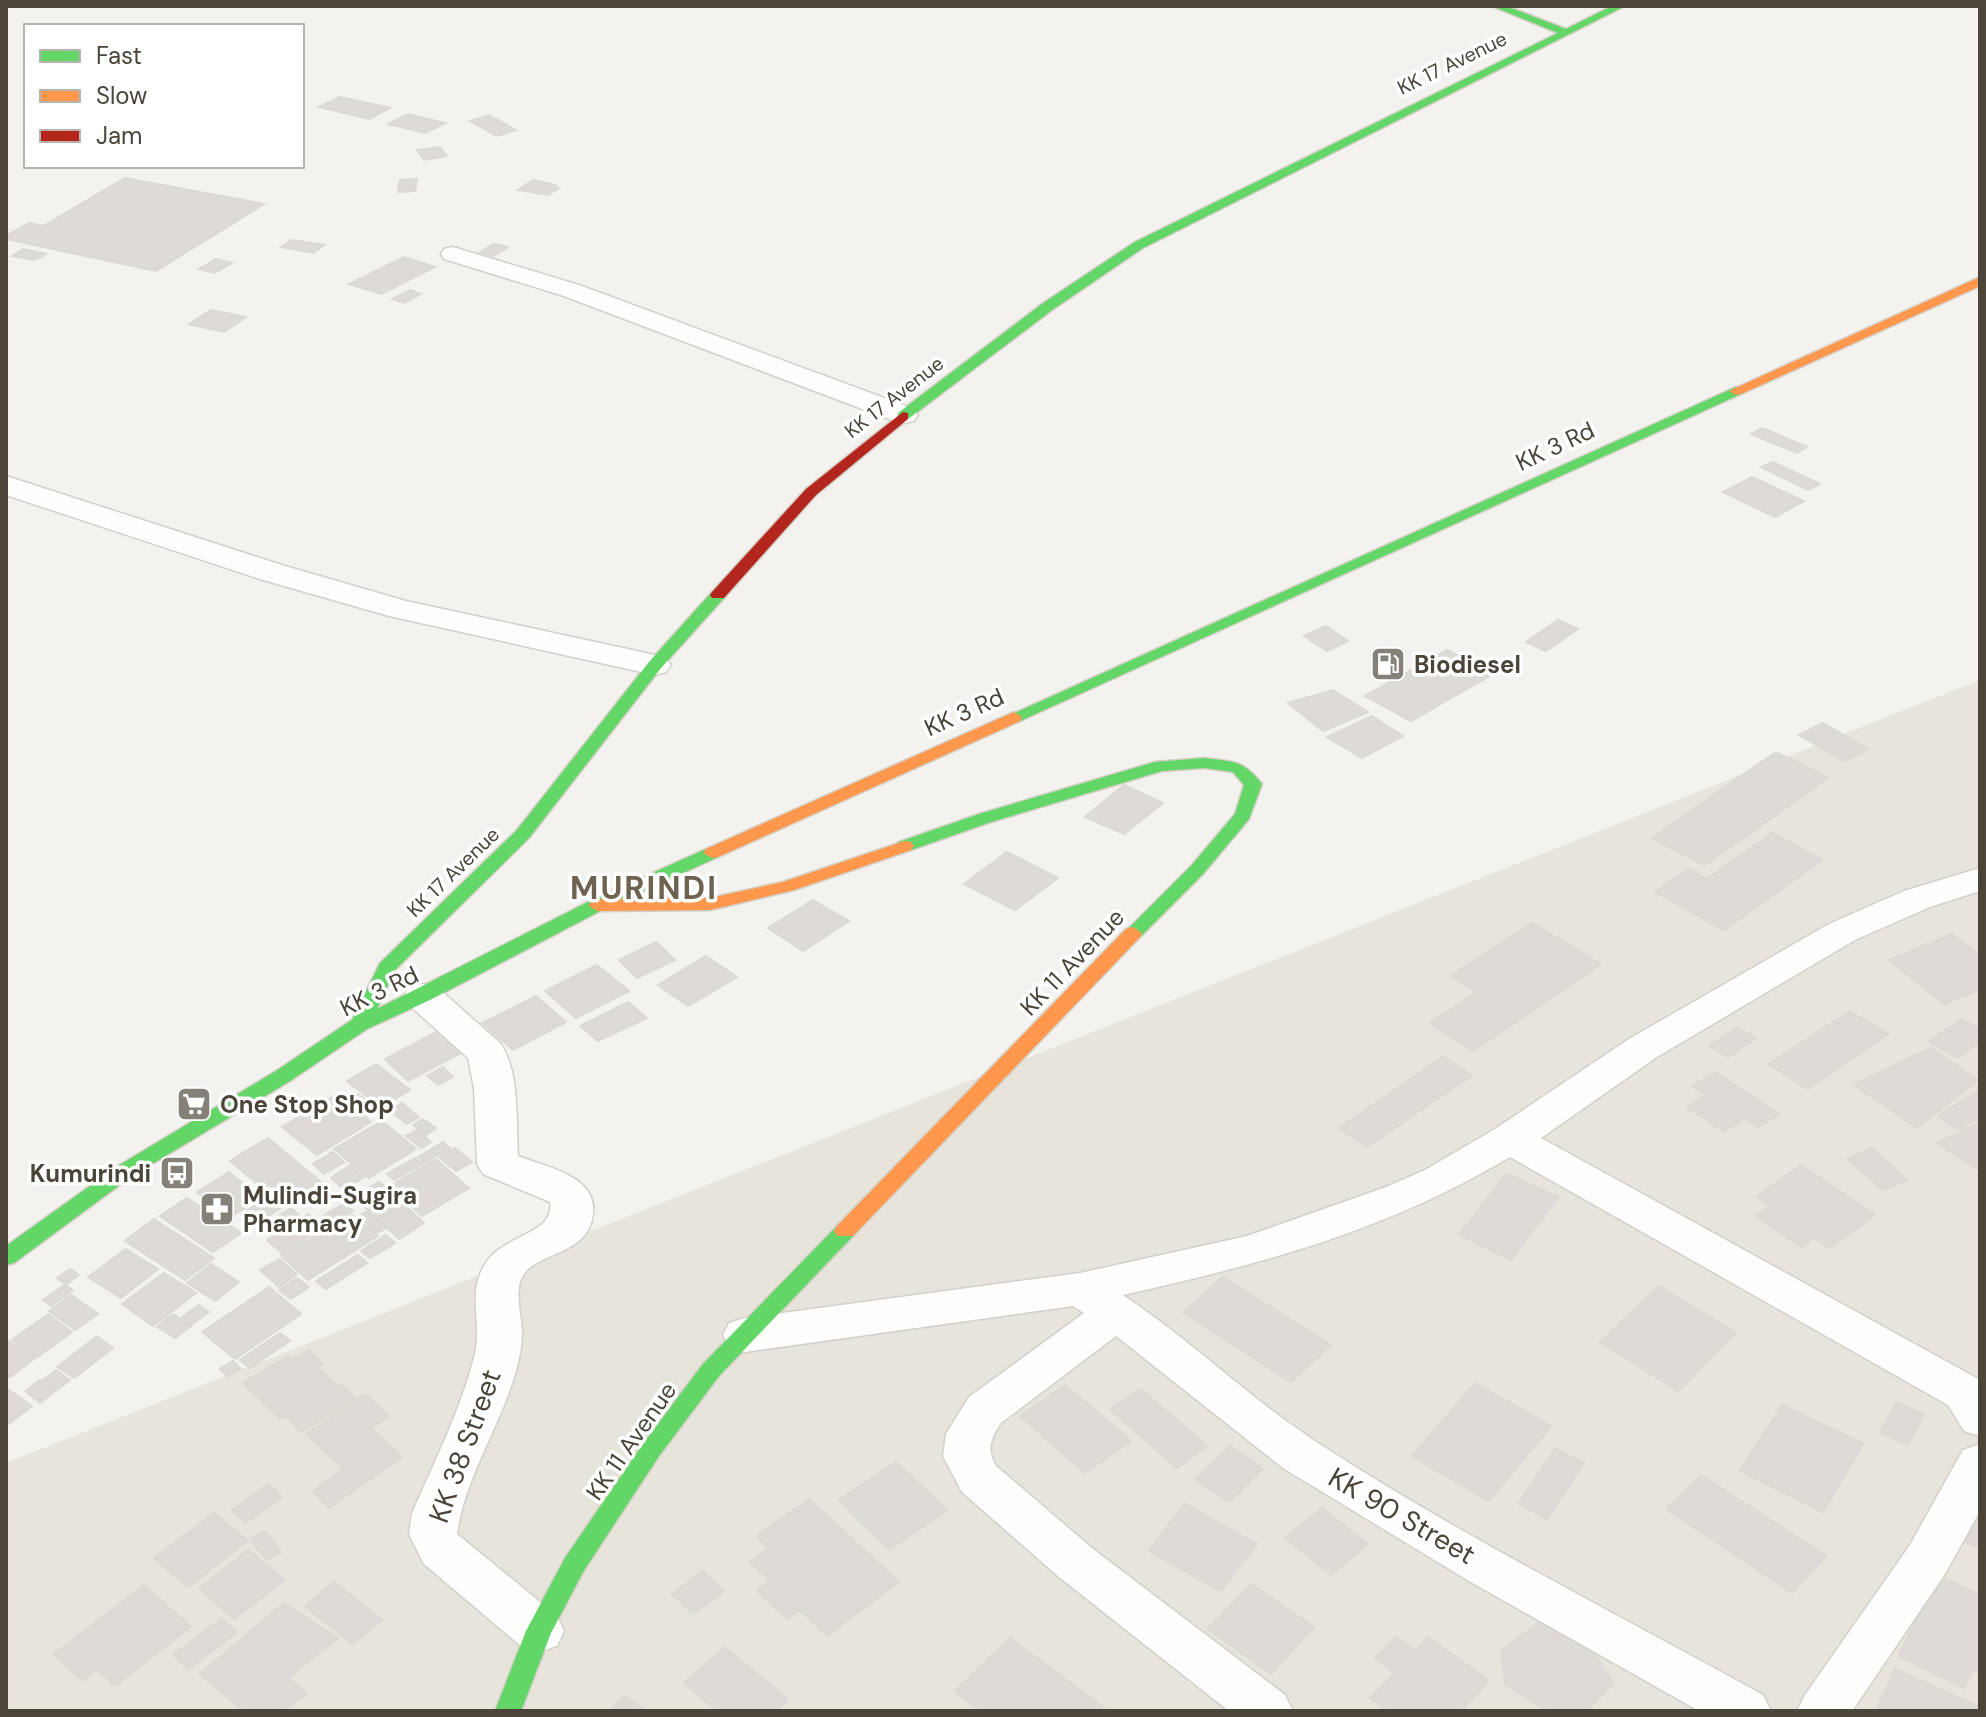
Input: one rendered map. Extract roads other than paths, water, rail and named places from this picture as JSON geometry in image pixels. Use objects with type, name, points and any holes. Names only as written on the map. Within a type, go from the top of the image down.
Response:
[{"type":"main road","points":[[1497,6],[1565,32]]},
{"type":"main road","name":"KK 17 Avenue","points":[[360,1024],[387,967],[523,834],[655,665],[811,492],[904,415],[1047,307],[1139,245],[1620,6]]},
{"type":"main road","name":"KK 3 Rd","points":[[6,1257],[125,1171],[283,1076],[360,1024],[423,996],[597,905],[1980,281]]},
{"type":"main road","name":"KK 11 Avenue","points":[[508,1711],[539,1631],[574,1565],[651,1450],[711,1370],[1106,959],[1197,870],[1243,815],[1253,784],[1238,768],[1204,763],[1161,766],[985,818],[788,886],[710,904],[597,905]]},
{"type":"street","points":[[453,254],[570,290],[904,415]]},
{"type":"street","points":[[6,485],[274,573],[400,609],[655,665]]},
{"type":"street","points":[[745,1335],[1098,1301],[1386,1203],[1440,1180],[1510,1139],[1643,1048],[1842,932],[1917,899],[1980,879]]},
{"type":"street","name":"KK 38 Street","points":[[423,996],[487,1053],[494,1088],[498,1164],[570,1194],[575,1211],[571,1224],[560,1236],[516,1256],[503,1270],[497,1287],[500,1342],[491,1380],[436,1513],[433,1534],[441,1550],[539,1631]]},
{"type":"street","points":[[1510,1139],[1964,1393],[1980,1418]]},
{"type":"street","points":[[1098,1301],[985,1410],[969,1434],[966,1456],[979,1479],[1076,1563],[1267,1711]]},
{"type":"street","name":"KK 90 Street","points":[[1098,1301],[1254,1424],[1332,1477],[1745,1711]]},
{"type":"street","points":[[1823,1711],[1950,1521],[1980,1463]]},
{"type":"place","name":"Biodiesel","points":[[1388,664]]},
{"type":"place","name":"One Stop Shop","points":[[194,1104]]},
{"type":"place","name":"Kumurindi","points":[[177,1173]]},
{"type":"place","name":"Mulindi-Sugira Pharmacy","points":[[217,1209]]},
{"type":"district","name":"MURINDI","points":[[644,888]]}]
